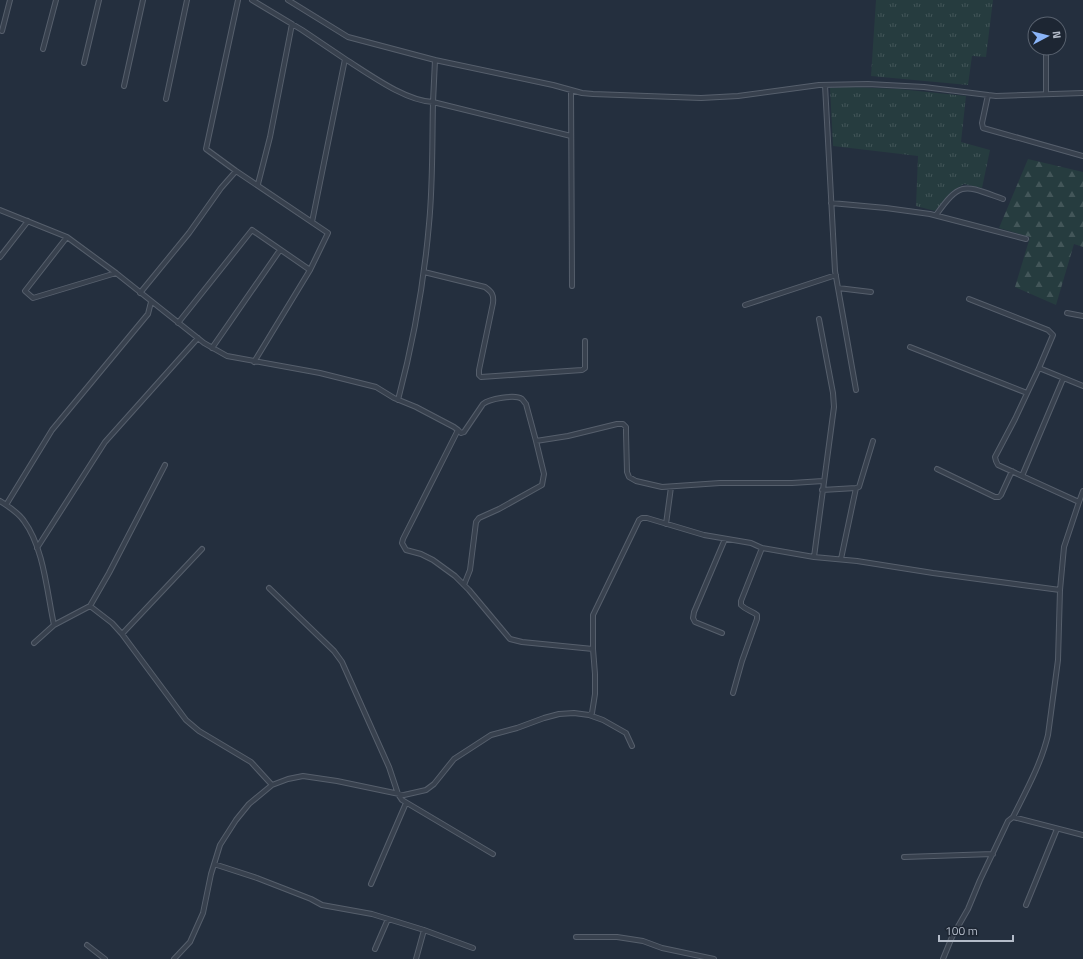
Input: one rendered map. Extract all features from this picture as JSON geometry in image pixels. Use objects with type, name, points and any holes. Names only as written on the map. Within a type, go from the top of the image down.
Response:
[{"type":"street","points":[[2,31],[10,0]]},
{"type":"street","points":[[43,49],[56,0]]},
{"type":"street","points":[[84,63],[98,0]]},
{"type":"street","points":[[124,86],[143,0]]},
{"type":"street","points":[[166,99],[187,0]]},
{"type":"street","points":[[238,0],[206,148],[236,171],[258,184],[328,233],[310,270],[254,362]]},
{"type":"street","points":[[252,0],[387,85],[412,98],[423,102],[433,102],[571,136]]},
{"type":"street","points":[[288,0],[348,36],[435,60],[546,84],[571,91],[593,94],[701,98],[738,96],[796,87],[868,84],[924,87],[1007,96],[1083,93]]},
{"type":"street","points":[[258,184],[270,137],[292,24]]},
{"type":"street","points":[[1046,56],[1046,94]]},
{"type":"street","points":[[312,222],[345,59]]},
{"type":"street","points":[[398,400],[414,331],[424,272],[432,182],[435,60]]},
{"type":"street","points":[[825,85],[836,275],[856,390]]},
{"type":"street","points":[[571,91],[572,286]]},
{"type":"street","points":[[988,95],[982,123],[983,128],[1083,156]]},
{"type":"street","points":[[140,293],[189,233],[221,188],[236,171]]},
{"type":"street","points":[[936,215],[948,199],[961,188],[970,188],[1003,199]]},
{"type":"street","points":[[831,204],[886,208],[936,215],[1026,238]]},
{"type":"street","points":[[0,210],[66,237],[116,273],[198,338],[227,356],[320,373],[369,384],[398,400],[446,422],[461,432],[464,432],[487,400],[523,399],[526,404],[544,474],[542,485],[499,509],[479,518],[476,522],[470,570],[464,585]]},
{"type":"street","points":[[0,257],[28,221]]},
{"type":"street","points":[[178,323],[252,230],[310,270]]},
{"type":"street","points":[[66,237],[25,291],[33,298],[116,273]]},
{"type":"street","points":[[212,348],[280,250]]},
{"type":"street","points":[[424,272],[485,287],[492,293],[493,303],[479,370],[479,375],[481,377],[582,370],[585,368],[585,341]]},
{"type":"street","points":[[745,306],[836,275]]},
{"type":"street","points":[[838,288],[871,292]]},
{"type":"street","points":[[969,299],[1051,332],[1052,338],[1039,368],[995,457],[998,465],[1079,502]]},
{"type":"street","points":[[6,505],[52,430],[148,314],[151,302]]},
{"type":"street","points":[[1067,313],[1083,316]]},
{"type":"street","points":[[814,557],[834,407],[833,393],[819,319]]},
{"type":"street","points":[[37,548],[105,442],[198,338]]},
{"type":"street","points":[[910,347],[1027,393]]},
{"type":"street","points":[[1039,368],[1083,386]]},
{"type":"street","points":[[1022,476],[1063,379]]},
{"type":"street","points":[[536,441],[568,436],[617,424],[623,424],[626,427],[627,472],[629,477],[636,481],[662,487],[671,487],[720,483],[792,483],[823,481]]},
{"type":"street","points":[[458,430],[402,543],[406,550],[421,554],[433,560],[470,590],[510,638],[528,643],[593,649]]},
{"type":"street","points":[[841,559],[856,488],[859,487],[873,441]]},
{"type":"street","points":[[34,642],[54,626],[90,606],[109,573],[165,465]]},
{"type":"street","points":[[937,469],[995,497],[999,497],[1001,495],[1012,471]]},
{"type":"street","points":[[666,524],[671,487]]},
{"type":"street","points":[[822,490],[856,488]]},
{"type":"street","points":[[943,959],[952,938],[968,909],[1008,821],[1013,817],[1046,747],[1058,660],[1060,590],[1064,547],[1083,491]]},
{"type":"street","points":[[0,501],[14,510],[24,521],[37,548],[45,577],[54,626]]},
{"type":"street","points":[[589,715],[592,713],[595,694],[593,615],[639,520],[642,518],[647,518],[704,535],[751,543],[762,548],[814,557],[841,559],[1060,590]]},
{"type":"street","points":[[722,633],[696,622],[693,618],[694,612],[725,539]]},
{"type":"street","points":[[733,693],[742,661],[757,619],[757,615],[755,613],[741,605],[741,601],[762,548]]},
{"type":"street","points":[[122,634],[202,549]]},
{"type":"street","points":[[269,588],[334,651],[342,662],[389,767],[398,794],[402,800],[493,854]]},
{"type":"street","points":[[90,606],[112,623],[122,634],[186,720],[199,731],[251,762],[272,785]]},
{"type":"street","points":[[175,958],[190,942],[203,913],[214,864],[220,845],[236,820],[249,804],[272,785],[288,779],[303,776],[337,781],[404,795],[426,790],[434,784],[454,759],[491,735],[559,714],[574,713],[589,715],[603,720],[626,733],[632,746]]},
{"type":"street","points":[[371,884],[406,803]]},
{"type":"street","points":[[1013,817],[1083,835]]},
{"type":"street","points":[[1026,905],[1057,829]]},
{"type":"street","points":[[904,857],[993,854]]},
{"type":"street","points":[[214,864],[257,878],[311,899],[322,905],[372,914],[424,930],[473,948]]},
{"type":"street","points":[[375,949],[388,919]]},
{"type":"street","points":[[416,959],[424,930]]},
{"type":"street","points":[[576,937],[617,937],[643,941],[662,948],[714,959]]},
{"type":"street","points":[[87,946],[105,959]]},
{"type":"street","points":[[175,958],[181,959]]},
{"type":"green space","points":[[876,0],[993,0],[986,57],[972,56],[968,85],[871,76]]},
{"type":"green space","points":[[849,87],[899,89],[966,96],[961,142],[990,150],[982,188],[964,184],[951,192],[935,211],[916,206],[918,156],[833,146],[830,88]]},
{"type":"green space","points":[[1028,159],[1083,172],[1083,247],[1074,244],[1056,305],[1015,287],[1030,237],[999,228]]}]
